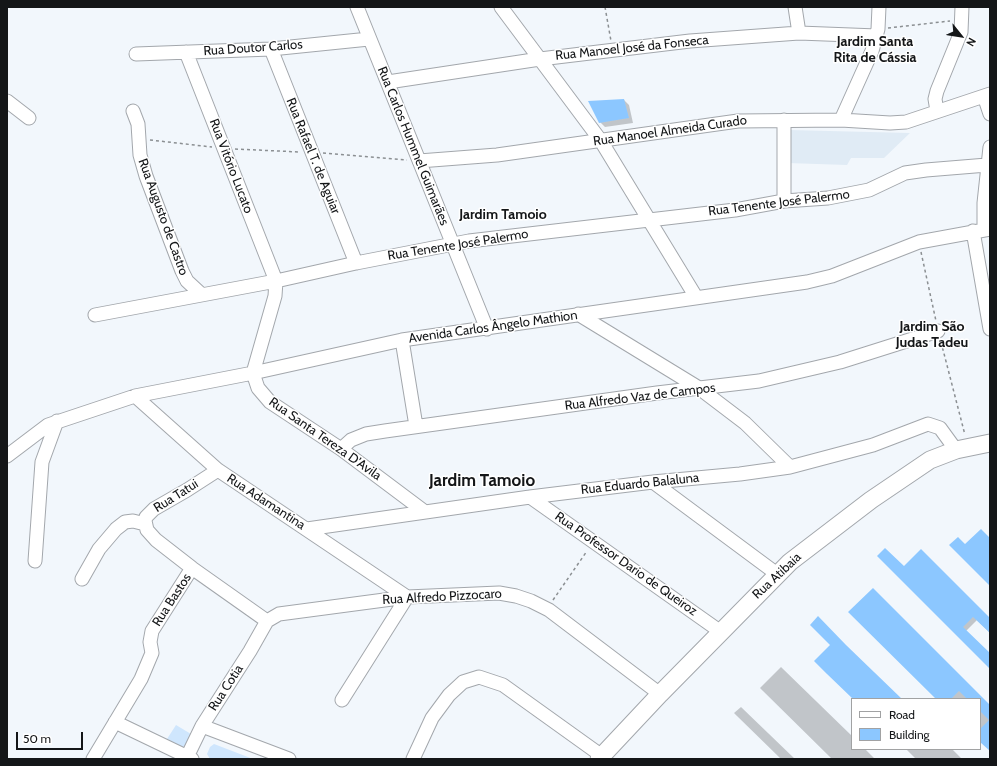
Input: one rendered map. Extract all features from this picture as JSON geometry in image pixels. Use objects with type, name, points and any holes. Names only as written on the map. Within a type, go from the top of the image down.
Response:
[{"type":"main road","name":"Rua Atibaia","points":[[600,757],[777,574],[829,532],[930,460],[962,448],[990,443]]},
{"type":"street","name":"Rua Carlos Hummel Guimarães","points":[[357,7],[487,329]]},
{"type":"street","points":[[501,7],[601,141],[647,220],[696,297]]},
{"type":"street","points":[[795,7],[800,33]]},
{"type":"street","points":[[841,120],[878,33],[879,7]]},
{"type":"street","points":[[937,111],[935,99],[937,91],[958,43],[963,14]]},
{"type":"street","name":"Rua Manoel José da Fonseca","points":[[388,82],[540,59],[690,41],[800,33],[878,33]]},
{"type":"street","name":"Rua Doutor Carlos","points":[[136,54],[271,49],[369,39]]},
{"type":"street","name":"Rua Rafael T. de Aguiar","points":[[271,49],[356,262]]},
{"type":"street","name":"Rua Vitório Lucato","points":[[186,52],[276,281]]},
{"type":"street","points":[[987,95],[990,114]]},
{"type":"street","name":"Rua Manoel Almeida Curado","points":[[419,161],[497,155],[738,121],[841,120],[890,123],[920,118],[987,95]]},
{"type":"street","points":[[7,101],[29,118]]},
{"type":"street","name":"Rua Augusto de Castro","points":[[133,111],[138,124],[142,164],[182,271],[187,281],[201,294]]},
{"type":"street","points":[[784,120],[784,201]]},
{"type":"street","points":[[990,147],[987,165],[982,230],[990,329]]},
{"type":"street","name":"Rua Tenente José Palermo","points":[[95,315],[276,281],[356,262],[476,240],[735,210],[784,201],[828,198],[869,190],[905,173],[987,165]]},
{"type":"street","name":"Avenida Carlos Ângelo Mathion","points":[[7,456],[33,435],[57,421],[135,396],[253,373],[402,340],[487,329],[578,314],[819,279],[919,242],[982,230]]},
{"type":"street","points":[[253,373],[275,296],[276,281]]},
{"type":"street","points":[[578,314],[699,388],[745,423],[790,467]]},
{"type":"street","name":"Rua Alfredo Vaz de Campos","points":[[341,450],[351,440],[366,434],[699,388],[728,386],[803,372],[938,332]]},
{"type":"street","points":[[402,340],[416,426]]},
{"type":"street","name":"Rua Santa Tereza D'Avila","points":[[253,373],[258,388],[270,402],[341,450],[425,512]]},
{"type":"street","name":"Rua Adamantina","points":[[135,396],[218,470],[407,596]]},
{"type":"street","points":[[35,561],[42,462],[57,421]]},
{"type":"street","name":"Rua Eduardo Balaluna","points":[[307,529],[530,497],[653,482],[740,474],[790,467],[873,445],[928,424],[935,425],[940,428],[962,448]]},
{"type":"street","name":"Rua Tatui","points":[[146,527],[146,517],[154,509],[218,470]]},
{"type":"street","points":[[653,482],[777,574]]},
{"type":"street","name":"Rua Professor Dario de Queiroz","points":[[530,497],[721,632]]},
{"type":"street","points":[[82,579],[99,549],[116,528],[125,522],[134,521],[146,527],[156,540],[192,568],[267,621]]},
{"type":"street","name":"Rua Bastos","points":[[93,759],[136,689],[152,651],[150,642],[152,630],[192,568]]},
{"type":"street","points":[[376,575],[382,590],[383,599]]},
{"type":"street","name":"Rua Alfredo Pizzocaro","points":[[267,621],[279,614],[407,596],[499,593],[530,600],[549,610],[660,694]]},
{"type":"street","points":[[342,700],[407,596]]},
{"type":"street","name":"Rua Cotia","points":[[189,758],[202,726],[250,651],[267,621]]},
{"type":"street","points":[[413,759],[432,718],[449,695],[463,682],[479,677],[503,685],[600,757]]},
{"type":"street","points":[[115,722],[189,758]]},
{"type":"street","points":[[202,726],[289,759]]},
{"type":"path","points":[[605,7],[612,50]]},
{"type":"path","points":[[878,33],[963,14]]},
{"type":"path","points":[[139,140],[224,149],[312,152],[419,161]]},
{"type":"path","points":[[919,242],[962,448]]},
{"type":"path","points":[[552,602],[594,541]]},
{"type":"shaded area","points":[[789,130],[910,133],[884,158],[851,158],[847,165],[787,163]]},
{"type":"shaded area","points":[[176,725],[191,734],[187,746],[182,747],[167,739]]},
{"type":"shaded area","points":[[214,744],[253,759],[210,759],[207,754],[210,747]]},
{"type":"building","points":[[624,99],[629,118],[599,123],[588,101]]},
{"type":"building","points":[[981,529],[990,538],[990,586],[949,545],[958,537],[965,544]]},
{"type":"building","points":[[885,548],[904,566],[921,549],[990,618],[990,633],[973,617],[963,627],[990,653],[990,669],[877,556]]},
{"type":"building","points":[[873,588],[990,705],[990,751],[981,743],[981,728],[989,720],[981,712],[981,698],[966,698],[959,691],[952,698],[935,698],[848,612]]},
{"type":"building","points":[[818,616],[901,698],[852,698],[814,661],[830,645],[810,625]]},
{"type":"district","name":"Jardim Santa Rita de Cássia","points":[[875,50]]},
{"type":"district","name":"Jardim Tamoio","points":[[503,215]]},
{"type":"district","name":"Jardim São Judas Tadeu","points":[[932,336]]},
{"type":"district","name":"Jardim Tamoio","points":[[482,481]]}]
